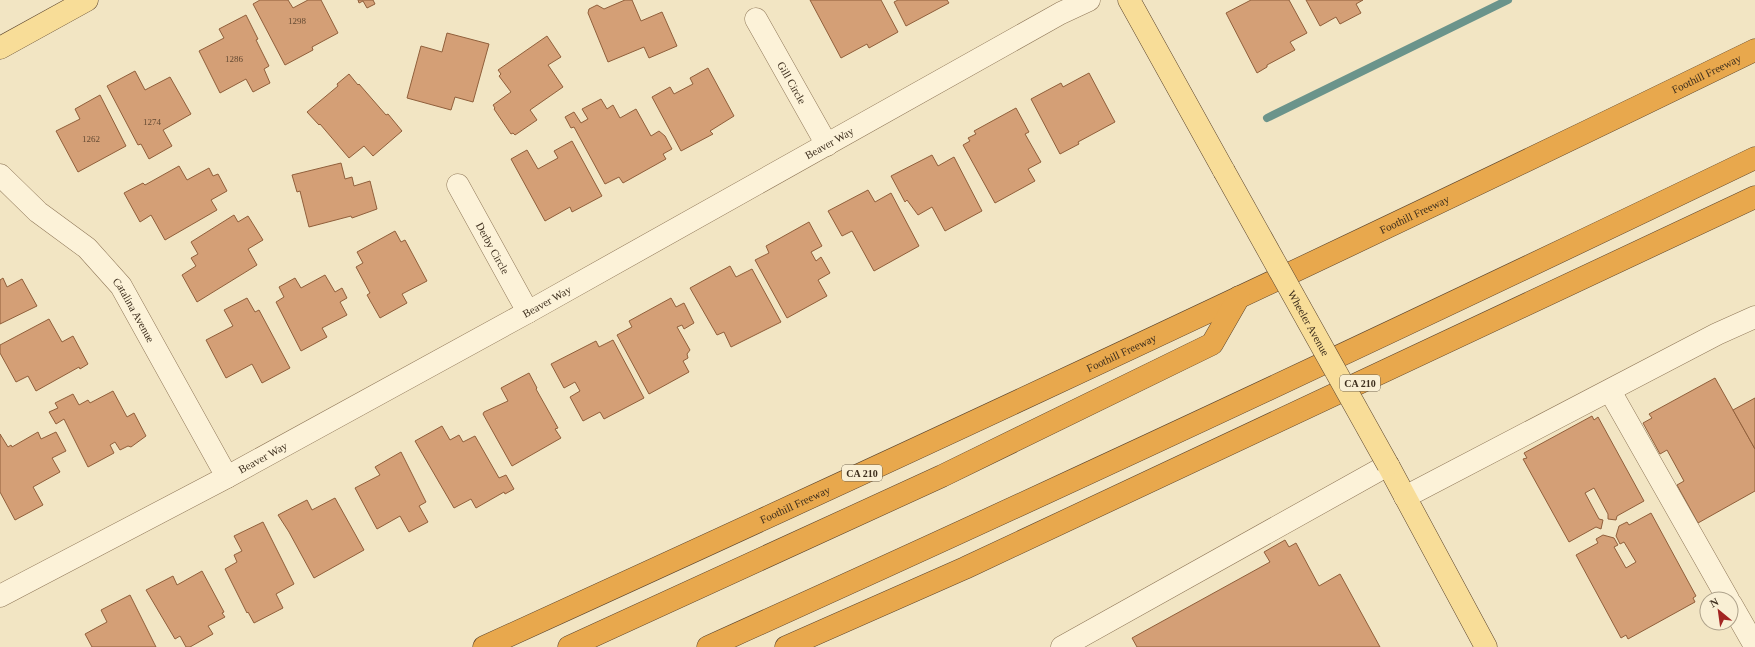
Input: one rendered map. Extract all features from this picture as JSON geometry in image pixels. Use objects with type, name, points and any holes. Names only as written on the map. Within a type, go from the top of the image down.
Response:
[{"type":"highway","name":"Foothill Freeway","points":[[484,647],[704,547],[1239,297],[1755,50]]},
{"type":"highway","points":[[708,647],[892,564],[1265,391],[1755,158]]},
{"type":"highway","name":"CA 210","points":[[786,647],[965,568],[1755,196]]},
{"type":"highway","points":[[569,647],[942,476],[1212,344],[1239,297]]},
{"type":"highway","points":[[814,647],[965,568]]},
{"type":"main road","points":[[0,48],[87,0]]},
{"type":"main road","name":"Wheeler Avenue","points":[[1129,0],[1388,465],[1486,647]]},
{"type":"street","name":"Beaver Way","points":[[0,596],[227,477],[528,312],[1061,13],[1089,0]]},
{"type":"street","name":"Gill Circle","points":[[756,19],[827,145]]},
{"type":"street","name":"Catalina Avenue","points":[[0,175],[38,212],[87,248],[121,286],[227,477]]},
{"type":"street","name":"Derby Circle","points":[[458,185],[528,312]]},
{"type":"street","points":[[1405,497],[1610,392],[1717,334],[1755,317]]},
{"type":"street","points":[[1610,392],[1723,591]]},
{"type":"street","points":[[1062,647],[1388,465]]},
{"type":"street","points":[[1739,618],[1755,646]]},
{"type":"building","points":[[260,0],[288,0],[293,8],[308,0],[321,0],[338,33],[312,47],[313,50],[285,65],[253,4]]},
{"type":"building","points":[[358,0],[373,0],[375,4],[367,8],[363,1],[359,3]]},
{"type":"building","points":[[625,0],[632,0],[641,21],[662,12],[677,46],[649,58],[644,47],[608,62],[588,13],[589,9],[597,5],[604,9]]},
{"type":"building","points":[[810,0],[881,0],[898,32],[869,48],[867,44],[841,58]]},
{"type":"building","points":[[898,0],[947,0],[949,3],[906,26],[894,2]]},
{"type":"building","points":[[1251,0],[1289,0],[1307,33],[1290,42],[1295,50],[1267,65],[1267,67],[1257,73],[1226,13]]},
{"type":"building","points":[[1306,0],[1363,0],[1356,4],[1361,13],[1340,24],[1336,17],[1320,26]]},
{"type":"building","points":[[246,15],[269,66],[264,69],[270,83],[253,92],[246,79],[220,93],[199,51],[224,38],[219,29]]},
{"type":"building","points":[[447,33],[489,44],[473,102],[455,97],[451,110],[407,98],[421,46],[442,52]]},
{"type":"building","points":[[547,36],[561,57],[548,65],[563,87],[530,110],[537,120],[515,135],[513,133],[511,134],[494,109],[495,108],[493,105],[511,92],[499,76],[501,74],[498,70]]},
{"type":"building","points":[[708,68],[734,116],[710,131],[713,134],[681,151],[652,97],[670,87],[674,94],[693,84],[690,78]]},
{"type":"building","points":[[135,71],[145,90],[170,77],[191,114],[163,130],[172,146],[149,159],[141,144],[138,145],[107,86]]},
{"type":"building","points":[[1089,73],[1115,122],[1078,142],[1079,144],[1060,154],[1031,99],[1061,83],[1063,87]]},
{"type":"building","points":[[349,74],[386,115],[388,114],[402,131],[373,156],[364,146],[349,158],[320,124],[319,125],[307,112],[338,86],[337,84]]},
{"type":"building","points":[[100,95],[126,146],[78,172],[56,131],[80,119],[75,109]]},
{"type":"building","points":[[601,99],[607,109],[613,105],[620,118],[636,109],[651,136],[659,131],[665,136],[672,149],[663,154],[666,159],[623,183],[619,177],[605,184],[574,127],[571,128],[565,117],[574,112],[581,123],[588,119],[582,109]]},
{"type":"building","points":[[1016,108],[1029,132],[1025,134],[1041,162],[1028,169],[1035,181],[995,203],[963,145],[970,141],[968,138],[976,134],[974,131]]},
{"type":"building","points":[[572,141],[602,196],[572,212],[570,207],[545,221],[511,159],[527,150],[538,169],[558,158],[554,151]]},
{"type":"building","points":[[932,155],[938,166],[954,157],[982,211],[945,231],[932,207],[918,215],[907,200],[905,202],[891,176]]},
{"type":"building","points":[[341,163],[345,179],[352,177],[354,186],[370,181],[377,209],[352,218],[351,216],[309,227],[300,191],[297,192],[292,175]]},
{"type":"building","points":[[179,166],[187,180],[209,168],[213,176],[218,174],[227,191],[211,200],[217,210],[165,240],[151,215],[140,222],[124,193],[143,183],[145,185]]},
{"type":"building","points":[[868,190],[875,202],[891,193],[919,246],[874,271],[852,231],[842,236],[828,211]]},
{"type":"building","points":[[234,215],[238,222],[248,216],[263,240],[248,249],[257,265],[197,302],[182,275],[196,266],[191,258],[198,254],[191,242]]},
{"type":"building","points":[[809,222],[822,246],[811,252],[816,261],[821,257],[830,273],[818,280],[827,296],[787,318],[755,260],[769,253],[766,246]]},
{"type":"building","points":[[395,231],[401,242],[405,240],[427,281],[402,294],[407,303],[380,318],[367,295],[370,293],[356,267],[363,263],[357,252]]},
{"type":"building","points":[[730,266],[736,277],[752,269],[781,322],[731,347],[724,332],[717,335],[690,288]]},
{"type":"building","points":[[325,275],[335,292],[342,288],[347,298],[340,302],[347,315],[322,328],[327,337],[301,351],[276,302],[284,297],[279,287],[295,278],[301,288]]},
{"type":"building","points":[[3,278],[7,287],[22,279],[37,306],[0,324],[0,280]]},
{"type":"building","points":[[247,298],[255,312],[259,310],[290,368],[262,383],[252,364],[226,378],[206,340],[233,326],[224,310]]},
{"type":"building","points":[[671,298],[676,307],[684,303],[694,323],[684,329],[682,325],[677,327],[690,350],[687,354],[688,358],[683,361],[689,372],[649,394],[617,335],[632,327],[629,321]]},
{"type":"building","points":[[49,319],[62,342],[73,336],[88,364],[80,369],[79,367],[36,391],[28,376],[16,382],[0,353],[0,345]]},
{"type":"building","points":[[613,340],[644,398],[604,419],[600,412],[583,421],[570,397],[580,391],[575,382],[564,388],[551,364],[596,341],[599,347]]},
{"type":"building","points":[[529,373],[537,388],[536,389],[558,428],[555,429],[561,438],[512,466],[483,414],[484,412],[508,401],[501,388]]},
{"type":"building","points":[[1715,378],[1755,449],[1755,491],[1698,523],[1677,485],[1684,481],[1667,450],[1660,454],[1643,423],[1652,418],[1649,414]]},
{"type":"building","points":[[113,391],[127,417],[134,413],[146,436],[131,447],[128,446],[120,450],[115,442],[110,445],[114,453],[88,467],[64,419],[56,424],[49,412],[58,408],[55,403],[73,394],[79,405],[88,400],[90,403]]},
{"type":"building","points":[[1755,398],[1755,449],[1733,410]]},
{"type":"building","points":[[1592,416],[1594,420],[1598,417],[1644,501],[1617,516],[1616,520],[1608,519],[1608,514],[1594,488],[1585,493],[1599,519],[1603,520],[1601,529],[1596,527],[1569,542],[1523,459],[1527,458],[1524,453]]},
{"type":"building","points":[[442,426],[450,440],[459,435],[463,442],[475,436],[499,478],[506,475],[514,489],[505,494],[504,492],[476,508],[471,499],[454,508],[415,441]]},
{"type":"building","points":[[38,432],[41,439],[56,432],[66,451],[52,458],[60,472],[33,487],[43,505],[15,520],[0,492],[0,434],[8,447],[11,445],[12,447]]},
{"type":"building","points":[[401,452],[426,502],[419,506],[428,522],[409,532],[400,516],[377,529],[355,488],[380,475],[375,467]]},
{"type":"building","points":[[335,498],[364,550],[314,578],[278,515],[307,500],[312,510]]},
{"type":"building","points":[[1651,513],[1696,596],[1693,598],[1695,602],[1628,639],[1626,635],[1621,638],[1576,555],[1598,543],[1596,539],[1603,535],[1614,538],[1618,545],[1614,547],[1626,568],[1636,562],[1624,542],[1620,544],[1616,536],[1619,526],[1627,522],[1629,525]]},
{"type":"building","points":[[263,522],[294,584],[276,594],[283,608],[254,623],[248,612],[247,613],[225,569],[237,562],[234,555],[242,551],[234,536]]},
{"type":"building","points":[[1285,540],[1289,547],[1296,543],[1319,586],[1340,574],[1380,647],[1137,647],[1132,638],[1270,562],[1264,552]]},
{"type":"building","points":[[202,571],[224,612],[222,613],[225,617],[208,626],[213,634],[190,647],[186,647],[180,636],[175,639],[146,590],[173,576],[177,585]]},
{"type":"building","points":[[130,595],[156,647],[92,647],[85,634],[107,622],[101,610]]},
{"type":"waterway","points":[[1267,118],[1508,0]]}]
